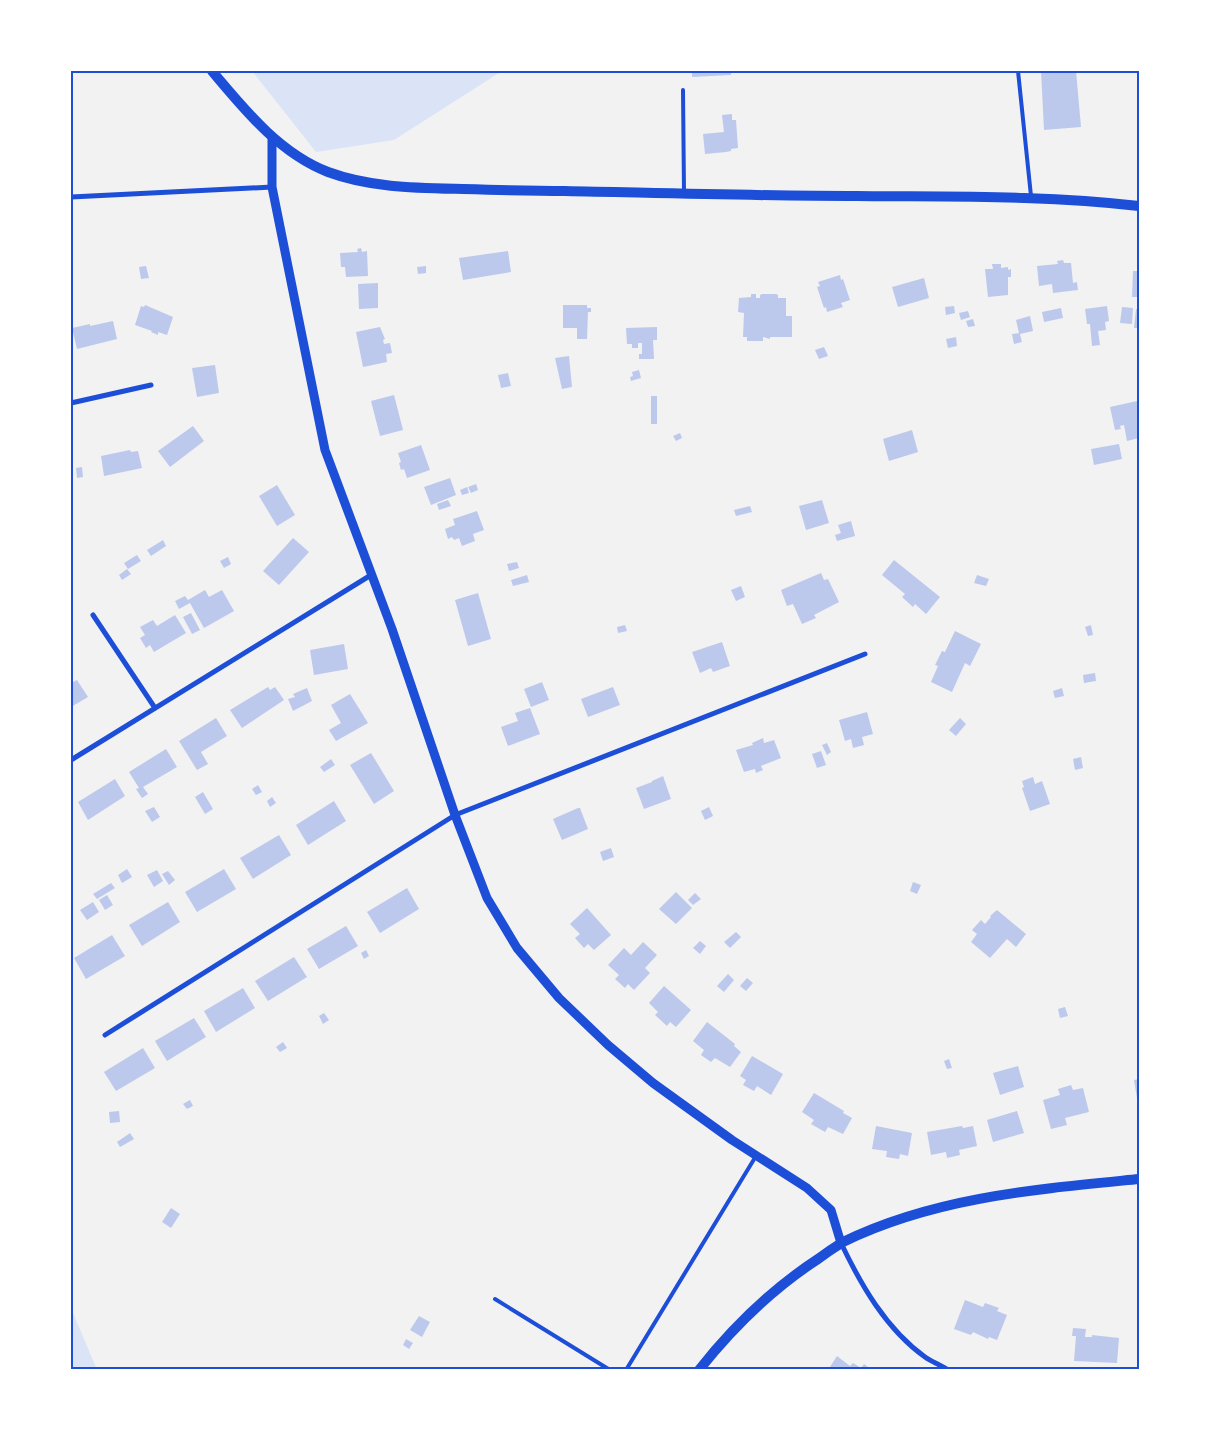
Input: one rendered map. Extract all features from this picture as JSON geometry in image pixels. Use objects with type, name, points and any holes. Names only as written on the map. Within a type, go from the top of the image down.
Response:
[{"type":"main road","points":[[212,71],[246,111],[272,137],[315,166],[346,177],[377,184],[428,188],[684,194],[1091,200],[1139,206]]},
{"type":"main road","points":[[699,1370],[746,1316],[768,1296],[841,1243],[878,1227],[939,1207],[971,1200],[1058,1187],[1139,1179]]},
{"type":"street","points":[[272,137],[272,186],[325,450],[395,638],[455,815],[486,898],[517,948],[559,998],[608,1045],[653,1082],[732,1140],[807,1188],[831,1210],[841,1243],[866,1290],[885,1317],[913,1347],[948,1370]]},
{"type":"street","points":[[71,198],[272,186]]},
{"type":"street","points":[[71,403],[151,385]]},
{"type":"street","points":[[71,760],[371,575]]},
{"type":"street","points":[[94,615],[155,708]]},
{"type":"street","points":[[105,1035],[455,815],[865,654]]},
{"type":"lane","points":[[1018,71],[1031,199]]},
{"type":"lane","points":[[683,90],[684,194]]},
{"type":"lane","points":[[626,1370],[756,1156]]},
{"type":"lane","points":[[494,1299],[610,1370]]},
{"type":"shaded area","points":[[252,71],[502,71],[394,140],[316,152]]},
{"type":"shaded area","points":[[71,1308],[97,1370],[71,1370]]},
{"type":"building","points":[[692,71],[731,71],[731,75],[692,77]]},
{"type":"building","points":[[1041,71],[1076,71],[1081,127],[1044,130]]},
{"type":"building","points":[[732,114],[732,120],[736,120],[738,148],[726,152],[705,154],[703,134],[724,132],[722,115]]},
{"type":"building","points":[[361,248],[362,252],[367,251],[368,276],[346,277],[345,267],[341,267],[340,253],[358,252],[357,249]]},
{"type":"building","points":[[508,251],[511,272],[463,280],[459,258]]},
{"type":"building","points":[[1063,260],[1064,263],[1071,263],[1073,283],[1077,282],[1078,290],[1053,293],[1052,284],[1039,286],[1037,266],[1058,264],[1057,261]]},
{"type":"building","points":[[992,264],[1001,264],[1001,268],[1008,267],[1008,270],[1011,269],[1011,277],[1008,277],[1008,295],[988,297],[985,269],[993,269]]},
{"type":"building","points":[[146,266],[149,278],[141,279],[139,267]]},
{"type":"building","points":[[426,266],[426,273],[418,274],[417,267]]},
{"type":"building","points":[[1133,271],[1139,271],[1139,297],[1132,297]]},
{"type":"building","points":[[840,275],[850,300],[841,303],[843,307],[827,312],[817,287],[820,286],[818,282]]},
{"type":"building","points":[[924,278],[929,298],[898,307],[892,287]]},
{"type":"building","points":[[378,283],[378,308],[359,309],[358,284]]},
{"type":"building","points":[[751,294],[756,294],[756,298],[760,298],[762,294],[776,294],[778,298],[786,298],[786,316],[792,316],[792,337],[770,337],[770,339],[763,337],[763,341],[747,341],[747,337],[743,337],[744,313],[738,312],[739,298],[751,297]]},
{"type":"building","points":[[145,305],[173,317],[167,335],[158,332],[158,335],[135,325],[141,306],[144,307]]},
{"type":"building","points":[[563,305],[587,305],[587,308],[591,308],[591,312],[588,312],[587,339],[577,339],[577,328],[563,328]]},
{"type":"building","points":[[954,306],[955,313],[946,315],[945,307]]},
{"type":"building","points":[[1107,306],[1109,321],[1105,322],[1106,330],[1098,331],[1100,345],[1092,346],[1090,324],[1087,324],[1085,309]]},
{"type":"building","points":[[1122,307],[1133,308],[1132,324],[1120,323]]},
{"type":"building","points":[[1061,308],[1063,318],[1044,322],[1042,312]]},
{"type":"building","points":[[1136,309],[1139,309],[1139,328],[1134,328]]},
{"type":"building","points":[[968,311],[970,317],[961,320],[959,313]]},
{"type":"building","points":[[1030,316],[1033,331],[1020,334],[1022,342],[1014,344],[1012,334],[1019,333],[1016,320]]},
{"type":"building","points":[[973,319],[975,326],[968,327],[966,321]]},
{"type":"building","points":[[113,321],[117,339],[77,349],[72,328]]},
{"type":"building","points":[[380,327],[385,339],[383,340],[384,344],[390,343],[392,353],[386,354],[387,362],[363,367],[356,332]]},
{"type":"building","points":[[657,327],[657,340],[653,340],[654,359],[639,359],[639,354],[642,354],[642,343],[638,343],[638,348],[632,348],[632,344],[627,344],[626,328]]},
{"type":"building","points":[[956,337],[957,346],[948,348],[946,339]]},
{"type":"building","points":[[824,347],[828,356],[819,359],[815,350]]},
{"type":"building","points":[[569,356],[572,387],[562,389],[555,358]]},
{"type":"building","points":[[215,365],[219,393],[197,397],[192,368]]},
{"type":"building","points":[[639,370],[641,378],[631,381],[632,372]]},
{"type":"building","points":[[508,373],[511,386],[501,388],[498,375]]},
{"type":"building","points":[[394,395],[403,430],[380,436],[371,401]]},
{"type":"building","points":[[651,396],[657,396],[657,424],[651,424]]},
{"type":"building","points":[[1137,401],[1139,438],[1127,441],[1124,425],[1120,426],[1121,429],[1115,430],[1110,407]]},
{"type":"building","points":[[193,426],[204,441],[170,467],[158,451]]},
{"type":"building","points":[[912,430],[918,452],[889,461],[883,439]]},
{"type":"building","points":[[680,433],[682,438],[676,441],[673,436]]},
{"type":"building","points":[[1119,444],[1122,459],[1094,465],[1091,449]]},
{"type":"building","points":[[421,445],[430,470],[407,478],[404,469],[401,470],[398,453]]},
{"type":"building","points":[[130,450],[131,452],[138,451],[142,468],[104,476],[101,456]]},
{"type":"building","points":[[82,467],[83,477],[77,478],[76,468]]},
{"type":"building","points":[[450,478],[456,495],[431,505],[424,487]]},
{"type":"building","points":[[476,484],[478,490],[471,493],[468,487]]},
{"type":"building","points":[[277,485],[295,515],[277,526],[259,496]]},
{"type":"building","points":[[467,487],[469,493],[462,495],[460,490]]},
{"type":"building","points":[[448,500],[451,506],[439,510],[437,504]]},
{"type":"building","points":[[822,500],[829,523],[806,530],[799,506]]},
{"type":"building","points":[[750,506],[752,512],[736,516],[734,510]]},
{"type":"building","points":[[477,511],[484,530],[473,534],[475,541],[462,546],[459,538],[454,540],[452,537],[448,539],[445,529],[455,525],[453,519]]},
{"type":"building","points":[[851,521],[855,536],[837,541],[835,535],[841,533],[838,525]]},
{"type":"building","points":[[293,538],[309,552],[279,585],[263,571]]},
{"type":"building","points":[[163,540],[166,546],[151,556],[147,550]]},
{"type":"building","points":[[137,555],[141,561],[128,569],[124,563]]},
{"type":"building","points":[[228,557],[231,564],[224,568],[220,561]]},
{"type":"building","points":[[894,560],[940,597],[926,614],[915,604],[913,607],[902,597],[905,594],[882,575]]},
{"type":"building","points":[[517,562],[519,568],[509,571],[507,564]]},
{"type":"building","points":[[127,569],[131,574],[122,580],[119,575]]},
{"type":"building","points":[[821,573],[824,580],[828,579],[839,602],[814,615],[816,618],[802,624],[793,604],[787,606],[781,590]]},
{"type":"building","points":[[527,575],[529,582],[513,586],[511,580]]},
{"type":"building","points":[[977,575],[989,579],[986,586],[974,583]]},
{"type":"building","points":[[741,586],[745,597],[736,601],[731,590]]},
{"type":"building","points":[[205,590],[209,597],[222,590],[234,611],[204,628],[190,603],[179,609],[175,601],[185,596],[188,600]]},
{"type":"building","points":[[478,593],[491,639],[468,646],[455,600]]},
{"type":"building","points":[[191,613],[200,630],[192,634],[183,617]]},
{"type":"building","points":[[175,615],[186,633],[154,652],[150,645],[146,648],[140,638],[145,635],[140,627],[153,620],[157,626]]},
{"type":"building","points":[[625,625],[627,631],[618,633],[617,627]]},
{"type":"building","points":[[1091,625],[1093,635],[1088,636],[1085,627]]},
{"type":"building","points":[[955,631],[981,644],[970,666],[965,663],[952,692],[931,682],[938,666],[935,665],[942,651],[945,652]]},
{"type":"building","points":[[722,642],[730,666],[713,672],[711,668],[700,673],[692,652]]},
{"type":"building","points":[[344,644],[348,669],[314,675],[310,650]]},
{"type":"building","points":[[1095,673],[1096,681],[1084,683],[1083,675]]},
{"type":"building","points":[[77,680],[88,697],[71,707],[71,683]]},
{"type":"building","points":[[542,682],[549,700],[531,707],[524,689]]},
{"type":"building","points":[[268,687],[270,690],[275,687],[284,700],[242,728],[230,710]]},
{"type":"building","points":[[613,687],[620,705],[588,717],[581,699]]},
{"type":"building","points":[[307,688],[312,701],[293,711],[288,699],[295,697],[293,694]]},
{"type":"building","points":[[1062,688],[1064,696],[1055,698],[1053,691]]},
{"type":"building","points":[[350,694],[368,723],[336,741],[329,730],[341,723],[331,705]]},
{"type":"building","points":[[530,708],[540,734],[508,746],[501,727],[518,721],[515,713]]},
{"type":"building","points":[[867,712],[873,734],[862,737],[864,745],[853,748],[851,739],[845,741],[839,720]]},
{"type":"building","points":[[216,718],[227,736],[201,752],[208,764],[197,770],[179,741]]},
{"type":"building","points":[[960,718],[966,724],[956,736],[949,730]]},
{"type":"building","points":[[763,738],[764,743],[774,740],[781,758],[761,766],[763,770],[756,773],[755,769],[744,772],[736,750],[753,745],[752,743]]},
{"type":"building","points":[[827,743],[831,752],[827,755],[822,745]]},
{"type":"building","points":[[166,749],[177,767],[143,787],[148,794],[142,798],[136,789],[139,788],[129,772]]},
{"type":"building","points":[[821,751],[826,765],[817,768],[812,754]]},
{"type":"building","points":[[371,753],[394,791],[374,804],[350,765]]},
{"type":"building","points":[[1081,757],[1083,768],[1075,770],[1073,759]]},
{"type":"building","points":[[331,759],[335,765],[324,772],[320,767]]},
{"type":"building","points":[[663,776],[671,799],[644,809],[636,788]]},
{"type":"building","points":[[1033,777],[1035,784],[1042,781],[1050,804],[1030,811],[1022,788],[1024,787],[1022,781]]},
{"type":"building","points":[[115,779],[125,796],[88,820],[78,802]]},
{"type":"building","points":[[258,785],[262,792],[256,795],[252,789]]},
{"type":"building","points":[[203,792],[213,809],[205,814],[195,797]]},
{"type":"building","points":[[272,797],[276,803],[270,807],[267,801]]},
{"type":"building","points":[[334,801],[346,821],[308,845],[296,825]]},
{"type":"building","points":[[154,807],[160,817],[152,822],[145,811]]},
{"type":"building","points":[[709,807],[713,816],[705,820],[701,811]]},
{"type":"building","points":[[580,808],[588,829],[562,840],[553,819]]},
{"type":"building","points":[[279,835],[291,855],[253,879],[240,858]]},
{"type":"building","points":[[611,848],[614,857],[603,861],[600,852]]},
{"type":"building","points":[[127,869],[132,877],[122,883],[118,875]]},
{"type":"building","points":[[224,869],[236,889],[197,912],[185,892]]},
{"type":"building","points":[[157,870],[163,881],[154,887],[147,875]]},
{"type":"building","points":[[168,871],[175,880],[169,885],[162,874]]},
{"type":"building","points":[[913,882],[921,885],[917,894],[910,891]]},
{"type":"building","points":[[111,883],[115,888],[97,899],[93,894]]},
{"type":"building","points":[[407,888],[419,909],[380,933],[367,912]]},
{"type":"building","points":[[676,892],[692,908],[676,924],[659,909]]},
{"type":"building","points":[[695,893],[701,899],[693,905],[688,900]]},
{"type":"building","points":[[107,895],[113,905],[105,910],[99,900]]},
{"type":"building","points":[[93,902],[99,912],[87,920],[80,910]]},
{"type":"building","points":[[168,902],[180,922],[142,946],[129,925]]},
{"type":"building","points":[[587,908],[611,935],[594,950],[588,944],[584,948],[575,938],[580,934],[570,924]]},
{"type":"building","points":[[997,910],[1026,934],[1016,947],[1007,939],[990,958],[971,942],[977,934],[972,930],[981,920],[985,924]]},
{"type":"building","points":[[346,926],[358,946],[319,969],[307,949]]},
{"type":"building","points":[[736,932],[741,937],[730,948],[724,942]]},
{"type":"building","points":[[112,935],[125,956],[86,979],[74,958]]},
{"type":"building","points":[[700,941],[706,946],[700,954],[693,948]]},
{"type":"building","points":[[643,942],[657,955],[645,968],[650,973],[634,990],[628,984],[625,988],[615,979],[619,975],[608,965],[624,948],[631,955]]},
{"type":"building","points":[[366,950],[369,956],[364,959],[361,953]]},
{"type":"building","points":[[294,957],[307,977],[268,1001],[255,981]]},
{"type":"building","points":[[728,974],[734,980],[724,992],[717,986]]},
{"type":"building","points":[[747,978],[753,983],[746,991],[740,986]]},
{"type":"building","points":[[664,986],[691,1010],[676,1027],[670,1022],[667,1026],[655,1015],[658,1012],[649,1003]]},
{"type":"building","points":[[243,988],[255,1008],[216,1032],[204,1011]]},
{"type":"building","points":[[1065,1007],[1068,1016],[1060,1018],[1058,1009]]},
{"type":"building","points":[[324,1013],[329,1020],[323,1024],[319,1016]]},
{"type":"building","points":[[194,1018],[206,1037],[167,1061],[155,1041]]},
{"type":"building","points":[[707,1022],[735,1044],[734,1046],[741,1052],[730,1067],[715,1058],[711,1062],[701,1055],[704,1050],[693,1041]]},
{"type":"building","points":[[283,1042],[287,1048],[280,1052],[276,1047]]},
{"type":"building","points":[[143,1048],[155,1068],[116,1091],[104,1072]]},
{"type":"building","points":[[752,1056],[783,1074],[771,1095],[757,1086],[754,1091],[743,1085],[746,1080],[740,1076]]},
{"type":"building","points":[[949,1059],[952,1068],[947,1069],[944,1061]]},
{"type":"building","points":[[1018,1066],[1024,1087],[1000,1095],[993,1073]]},
{"type":"building","points":[[1139,1079],[1139,1104],[1138,1104],[1134,1080]]},
{"type":"building","points":[[1071,1085],[1073,1090],[1083,1088],[1089,1112],[1065,1118],[1067,1125],[1051,1129],[1043,1100],[1060,1095],[1058,1089]]},
{"type":"building","points":[[814,1093],[852,1118],[843,1134],[828,1127],[825,1132],[811,1124],[814,1120],[802,1112]]},
{"type":"building","points":[[190,1100],[193,1106],[187,1109],[183,1104]]},
{"type":"building","points":[[119,1111],[120,1122],[110,1123],[109,1112]]},
{"type":"building","points":[[1017,1111],[1024,1133],[993,1142],[987,1120]]},
{"type":"building","points":[[876,1126],[912,1133],[908,1156],[900,1154],[899,1159],[886,1157],[887,1151],[872,1149]]},
{"type":"building","points":[[962,1126],[963,1128],[973,1126],[977,1146],[959,1150],[960,1155],[947,1158],[946,1152],[931,1155],[927,1132]]},
{"type":"building","points":[[130,1133],[134,1139],[120,1147],[117,1142]]},
{"type":"building","points":[[171,1208],[180,1214],[171,1228],[162,1222]]},
{"type":"building","points":[[965,1300],[983,1307],[985,1303],[999,1308],[997,1311],[1007,1315],[997,1340],[989,1337],[988,1339],[973,1332],[971,1335],[954,1329]]},
{"type":"building","points":[[419,1316],[430,1322],[422,1337],[410,1330]]},
{"type":"building","points":[[1073,1328],[1086,1329],[1085,1337],[1092,1337],[1092,1335],[1119,1338],[1117,1363],[1074,1361],[1076,1336],[1072,1336]]},
{"type":"building","points":[[406,1339],[413,1343],[409,1349],[403,1345]]},
{"type":"building","points":[[837,1356],[850,1366],[853,1363],[861,1368],[864,1364],[872,1370],[828,1370]]}]
